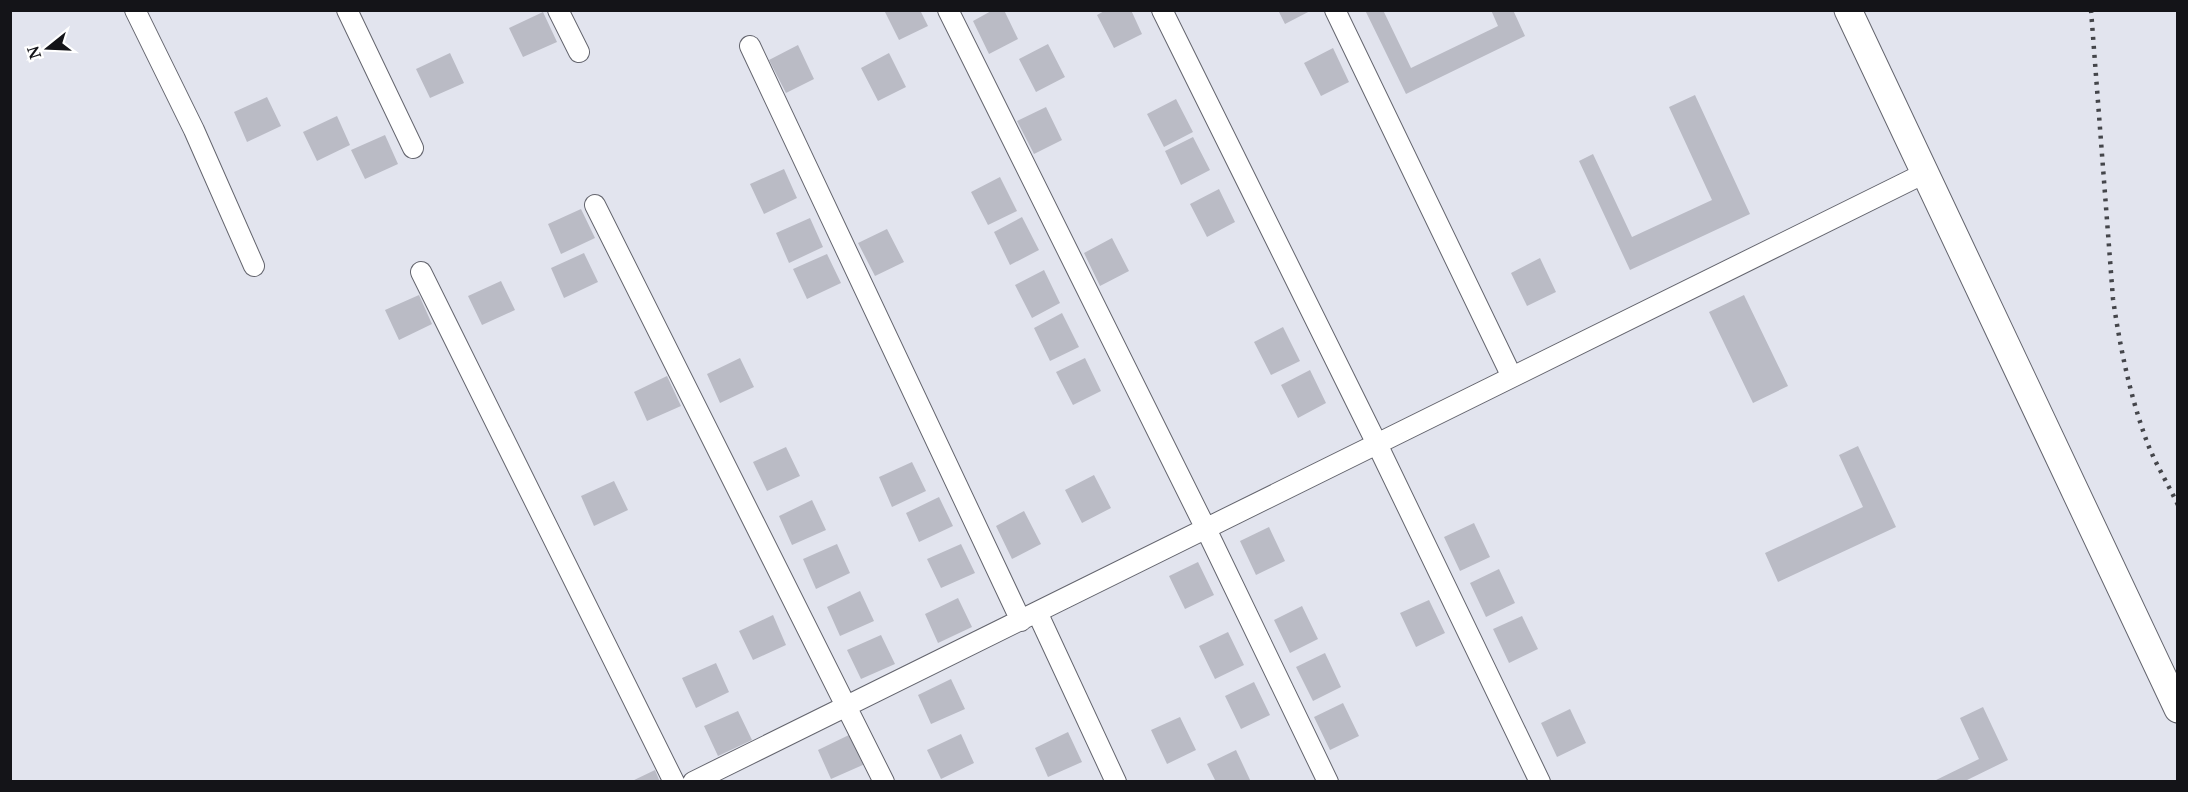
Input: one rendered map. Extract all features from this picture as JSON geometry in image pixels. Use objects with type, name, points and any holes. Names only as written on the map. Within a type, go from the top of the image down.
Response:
[{"type":"main road","points":[[1848,10],[2178,709]]},
{"type":"street","points":[[135,10],[194,130],[254,266]]},
{"type":"street","points":[[346,10],[413,148]]},
{"type":"street","points":[[558,10],[579,52]]},
{"type":"street","points":[[948,10],[1206,529],[1328,782]]},
{"type":"street","points":[[1162,10],[1377,444],[1540,782]]},
{"type":"street","points":[[1335,10],[1512,377]]},
{"type":"street","points":[[750,46],[1029,616],[1116,782]]},
{"type":"street","points":[[693,782],[1924,173]]},
{"type":"street","points":[[595,205],[884,782]]},
{"type":"street","points":[[421,272],[674,782]]},
{"type":"building","points":[[884,10],[920,10],[928,26],[899,40]]},
{"type":"building","points":[[993,10],[1004,10],[1018,39],[989,54],[973,21]]},
{"type":"building","points":[[1106,10],[1131,10],[1142,34],[1114,48],[1097,15]]},
{"type":"building","points":[[1278,10],[1312,10],[1285,24]]},
{"type":"building","points":[[1365,10],[1383,10],[1411,68],[1498,26],[1491,10],[1513,10],[1525,36],[1406,94]]},
{"type":"building","points":[[543,12],[557,42],[523,57],[509,28]]},
{"type":"building","points":[[1048,44],[1065,77],[1036,92],[1019,59]]},
{"type":"building","points":[[798,45],[814,79],[786,93],[769,60]]},
{"type":"building","points":[[1333,48],[1349,82],[1321,96],[1304,63]]},
{"type":"building","points":[[450,53],[464,83],[430,98],[416,69]]},
{"type":"building","points":[[889,53],[906,87],[878,101],[861,68]]},
{"type":"building","points":[[1695,95],[1750,214],[1630,270],[1579,161],[1593,154],[1632,237],[1712,200],[1669,107]]},
{"type":"building","points":[[267,97],[281,126],[247,142],[234,112]]},
{"type":"building","points":[[1176,99],[1193,132],[1164,147],[1147,114]]},
{"type":"building","points":[[1046,107],[1062,140],[1034,154],[1017,121]]},
{"type":"building","points":[[337,116],[350,145],[317,161],[303,132]]},
{"type":"building","points":[[385,135],[398,164],[365,179],[351,150]]},
{"type":"building","points":[[1193,137],[1210,170],[1181,185],[1165,151]]},
{"type":"building","points":[[784,169],[797,198],[764,214],[750,184]]},
{"type":"building","points":[[1000,177],[1017,211],[988,225],[971,192]]},
{"type":"building","points":[[1219,189],[1235,222],[1207,237],[1190,204]]},
{"type":"building","points":[[581,209],[595,238],[561,254],[548,224]]},
{"type":"building","points":[[1022,217],[1039,250],[1010,265],[994,232]]},
{"type":"building","points":[[810,218],[823,247],[789,263],[776,233]]},
{"type":"building","points":[[887,229],[904,262],[875,276],[858,243]]},
{"type":"building","points":[[1112,238],[1129,271],[1100,286],[1084,253]]},
{"type":"building","points":[[584,253],[598,282],[564,298],[551,268]]},
{"type":"building","points":[[827,254],[841,283],[807,299],[793,269]]},
{"type":"building","points":[[1540,258],[1556,292],[1527,306],[1511,273]]},
{"type":"building","points":[[1044,270],[1060,303],[1032,318],[1015,285]]},
{"type":"building","points":[[501,281],[515,310],[482,325],[468,296]]},
{"type":"building","points":[[419,295],[432,324],[399,340],[385,310]]},
{"type":"building","points":[[1744,295],[1788,386],[1753,403],[1709,312]]},
{"type":"building","points":[[1062,313],[1079,347],[1050,361],[1034,328]]},
{"type":"building","points":[[1283,327],[1300,361],[1271,375],[1254,342]]},
{"type":"building","points":[[740,358],[754,387],[720,403],[707,374]]},
{"type":"building","points":[[1085,358],[1101,391],[1073,405],[1056,372]]},
{"type":"building","points":[[1310,370],[1326,403],[1298,418],[1281,385]]},
{"type":"building","points":[[667,376],[681,406],[647,421],[634,392]]},
{"type":"building","points":[[1858,446],[1896,527],[1778,582],[1765,553],[1863,507],[1839,455]]},
{"type":"building","points":[[786,447],[800,476],[767,491],[753,462]]},
{"type":"building","points":[[912,462],[926,491],[892,507],[879,477]]},
{"type":"building","points":[[1094,475],[1111,508],[1082,523],[1065,490]]},
{"type":"building","points":[[614,481],[628,510],[594,526],[581,496]]},
{"type":"building","points":[[939,497],[953,526],[919,542],[906,513]]},
{"type":"building","points":[[812,500],[826,530],[792,545],[779,516]]},
{"type":"building","points":[[1024,511],[1041,544],[1012,559],[996,526]]},
{"type":"building","points":[[1474,523],[1490,557],[1460,571],[1444,537]]},
{"type":"building","points":[[1269,527],[1285,561],[1256,575],[1240,541]]},
{"type":"building","points":[[837,544],[850,573],[816,589],[803,559]]},
{"type":"building","points":[[961,544],[975,573],[941,588],[927,559]]},
{"type":"building","points":[[1198,562],[1214,595],[1185,609],[1169,576]]},
{"type":"building","points":[[1499,569],[1515,603],[1486,617],[1470,583]]},
{"type":"building","points":[[860,591],[874,621],[840,636],[827,607]]},
{"type":"building","points":[[958,598],[972,627],[938,643],[925,614]]},
{"type":"building","points":[[1429,600],[1445,633],[1416,647],[1400,613]]},
{"type":"building","points":[[1302,606],[1318,639],[1290,653],[1274,620]]},
{"type":"building","points":[[773,615],[786,645],[753,660],[739,631]]},
{"type":"building","points":[[1522,616],[1538,649],[1509,663],[1493,629]]},
{"type":"building","points":[[1228,632],[1244,665],[1215,679],[1199,646]]},
{"type":"building","points":[[881,635],[895,664],[861,679],[847,650]]},
{"type":"building","points":[[1325,653],[1341,687],[1313,701],[1296,667]]},
{"type":"building","points":[[716,663],[729,692],[696,708],[682,678]]},
{"type":"building","points":[[951,679],[965,709],[931,724],[918,695]]},
{"type":"building","points":[[1254,682],[1270,715],[1241,729],[1225,696]]},
{"type":"building","points":[[1343,703],[1359,736],[1330,750],[1314,717]]},
{"type":"building","points":[[1983,707],[2008,760],[1963,782],[1932,782],[1979,759],[1960,718]]},
{"type":"building","points":[[1570,709],[1586,743],[1557,757],[1541,723]]},
{"type":"building","points":[[738,711],[752,740],[718,756],[704,726]]},
{"type":"building","points":[[1180,717],[1196,750],[1167,764],[1151,730]]},
{"type":"building","points":[[1068,732],[1082,762],[1048,777],[1035,748]]},
{"type":"building","points":[[851,734],[865,764],[831,779],[818,750]]},
{"type":"building","points":[[961,734],[974,763],[941,779],[927,750]]},
{"type":"building","points":[[1236,750],[1251,782],[1216,782],[1207,764]]},
{"type":"building","points":[[655,770],[660,782],[630,782]]},
{"type":"railway","points":[[2091,10],[2113,299],[2119,335],[2141,425],[2154,458],[2178,505]]}]
